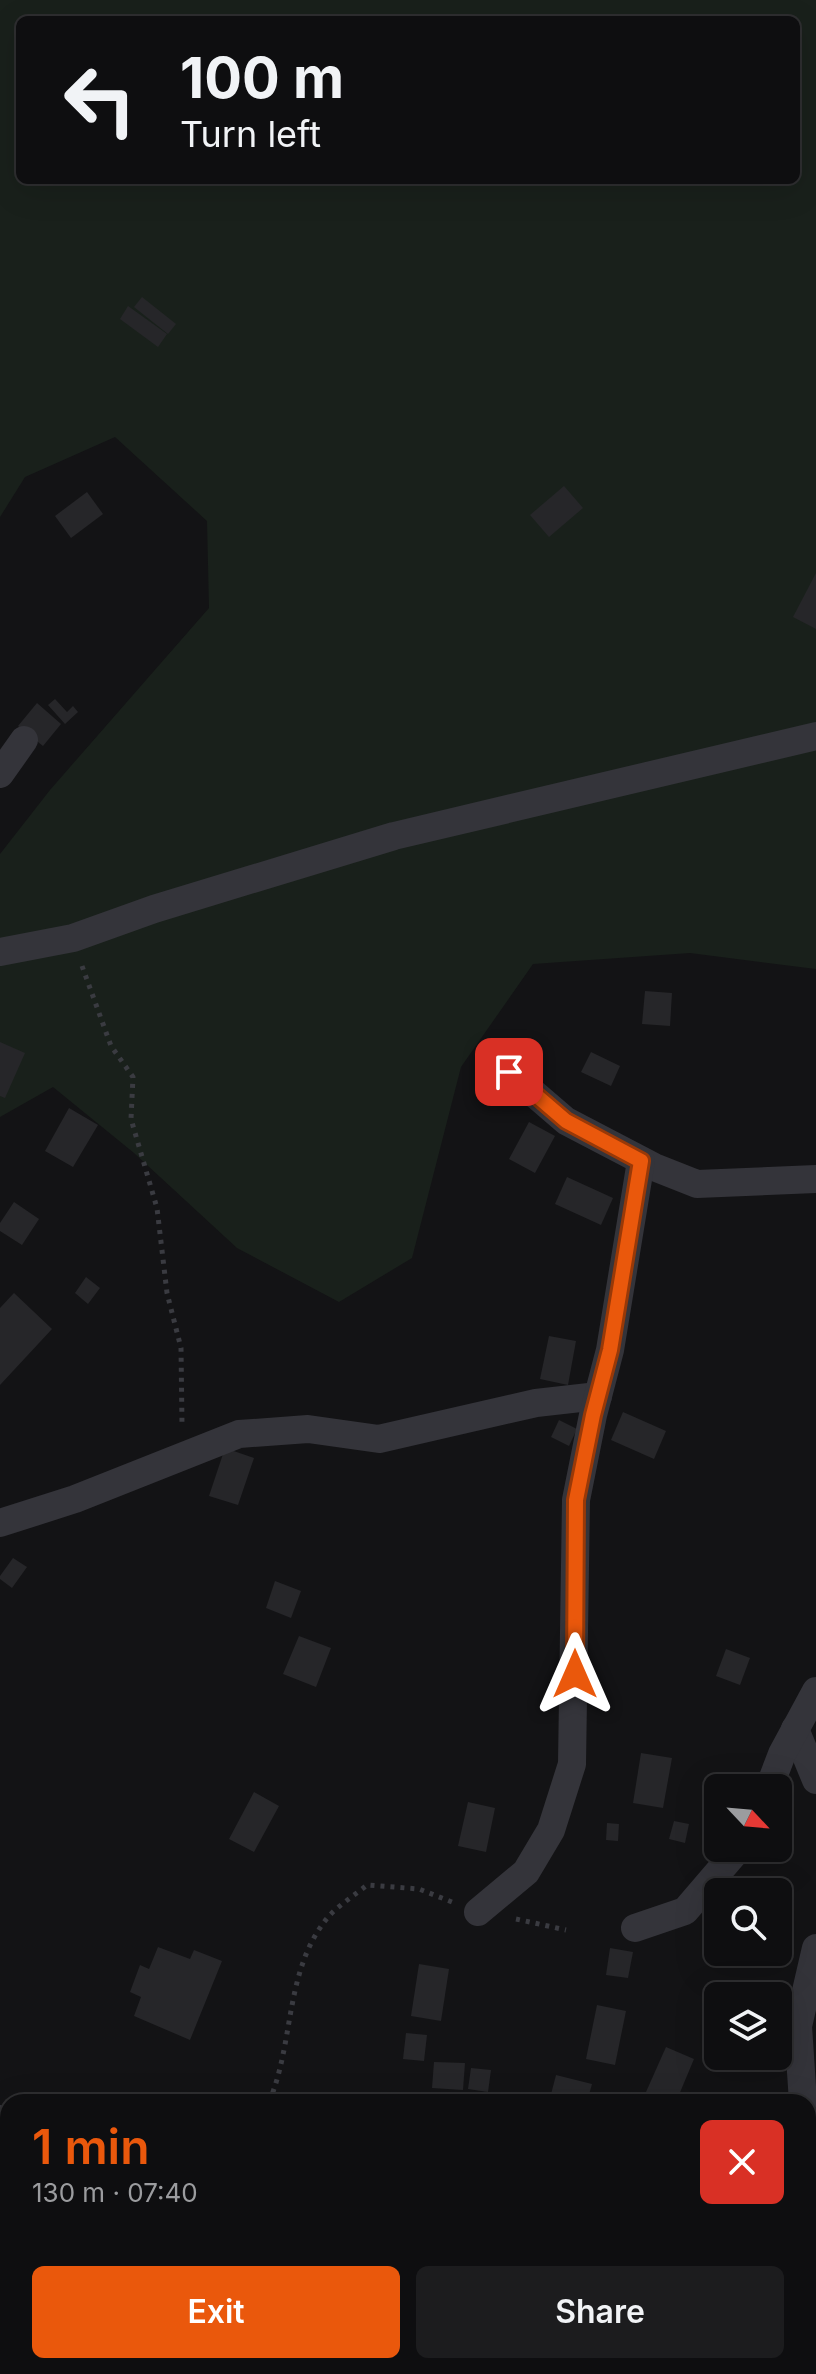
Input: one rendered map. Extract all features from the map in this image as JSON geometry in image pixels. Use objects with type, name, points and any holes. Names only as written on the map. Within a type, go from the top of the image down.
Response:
[{"type":"street","points":[[0,952],[73,938],[154,909],[394,836],[816,736]]},
{"type":"street","points":[[0,774],[24,740]]},
{"type":"street","points":[[509,1072],[566,1121],[641,1161],[697,1184],[816,1179]]},
{"type":"street","points":[[478,1912],[526,1872],[551,1830],[572,1764],[576,1500],[610,1350],[641,1161]]},
{"type":"street","points":[[0,1523],[75,1499],[239,1434],[308,1429],[379,1439],[536,1403],[598,1396]]},
{"type":"street","points":[[775,1774],[816,1691]]},
{"type":"street","points":[[795,1729],[816,1780]]},
{"type":"street","points":[[635,1928],[685,1911],[727,1862]]},
{"type":"street","points":[[802,2094],[798,2026],[816,1948]]},
{"type":"path","points":[[73,938],[107,1037],[133,1077],[131,1119],[157,1208],[167,1293],[181,1348],[181,1458]]},
{"type":"path","points":[[271,2094],[304,1955],[329,1916],[367,1885],[419,1889],[478,1912],[566,1930]]},
{"type":"shaded area","points":[[0,0],[816,0],[816,969],[690,953],[533,964],[461,1067],[412,1258],[339,1302],[237,1248],[134,1153],[53,1087],[0,1117],[0,854],[50,790],[209,608],[207,521],[115,437],[25,477],[0,517]]},
{"type":"building","points":[[142,297],[176,324],[168,334],[134,307]]},
{"type":"building","points":[[128,306],[167,334],[158,347],[120,319]]},
{"type":"building","points":[[564,486],[583,508],[549,537],[530,515]]},
{"type":"building","points":[[87,492],[103,514],[71,538],[55,516]]},
{"type":"building","points":[[816,573],[816,629],[793,617]]},
{"type":"building","points":[[55,699],[67,712],[73,706],[78,712],[65,724],[48,705]]},
{"type":"building","points":[[37,703],[61,724],[43,746],[18,726]]},
{"type":"building","points":[[645,991],[672,993],[670,1026],[642,1024]]},
{"type":"building","points":[[0,1042],[25,1053],[5,1098],[0,1096]]},
{"type":"building","points":[[591,1052],[620,1066],[611,1086],[581,1072]]},
{"type":"building","points":[[69,1108],[98,1125],[73,1167],[45,1151]]},
{"type":"building","points":[[529,1122],[555,1136],[535,1173],[509,1159]]},
{"type":"building","points":[[567,1177],[613,1198],[601,1225],[555,1204]]},
{"type":"building","points":[[14,1202],[39,1219],[22,1245],[0,1231],[0,1223]]},
{"type":"building","points":[[86,1277],[100,1288],[88,1304],[75,1293]]},
{"type":"building","points":[[14,1293],[52,1329],[0,1385],[0,1308]]},
{"type":"building","points":[[549,1336],[576,1341],[568,1385],[540,1379]]},
{"type":"building","points":[[623,1412],[666,1431],[654,1459],[611,1440]]},
{"type":"building","points":[[559,1420],[577,1429],[569,1446],[551,1437]]},
{"type":"building","points":[[225,1448],[254,1458],[238,1505],[209,1496]]},
{"type":"building","points":[[13,1558],[27,1567],[12,1588],[0,1576]]},
{"type":"building","points":[[275,1581],[301,1591],[291,1618],[266,1608]]},
{"type":"building","points":[[299,1636],[331,1648],[316,1687],[283,1674]]},
{"type":"building","points":[[726,1649],[750,1658],[740,1685],[716,1676]]},
{"type":"building","points":[[641,1753],[672,1758],[663,1808],[633,1803]]},
{"type":"building","points":[[254,1792],[279,1806],[254,1852],[229,1839]]},
{"type":"building","points":[[468,1802],[495,1808],[486,1852],[458,1846]]},
{"type":"building","points":[[674,1821],[689,1824],[685,1843],[669,1839]]},
{"type":"building","points":[[607,1823],[619,1824],[618,1841],[606,1840]]},
{"type":"building","points":[[158,1947],[190,1959],[194,1950],[222,1961],[190,2040],[134,2016],[141,1997],[130,1992],[140,1965],[149,1969]]},
{"type":"building","points":[[610,1948],[633,1952],[628,1978],[606,1975]]},
{"type":"building","points":[[419,1964],[449,1969],[441,2021],[411,2016]]},
{"type":"building","points":[[597,2005],[626,2011],[615,2065],[586,2059]]},
{"type":"building","points":[[406,2033],[427,2035],[424,2061],[403,2059]]},
{"type":"building","points":[[666,2047],[694,2059],[679,2094],[646,2092]]},
{"type":"building","points":[[434,2062],[465,2063],[463,2090],[432,2088]]},
{"type":"building","points":[[471,2068],[491,2070],[488,2092],[468,2089]]},
{"type":"building","points":[[556,2075],[592,2084],[589,2094],[551,2094]]},
{"type":"route","points":[[509,1072],[566,1121],[641,1161],[610,1350],[576,1500],[575,1674]]}]
